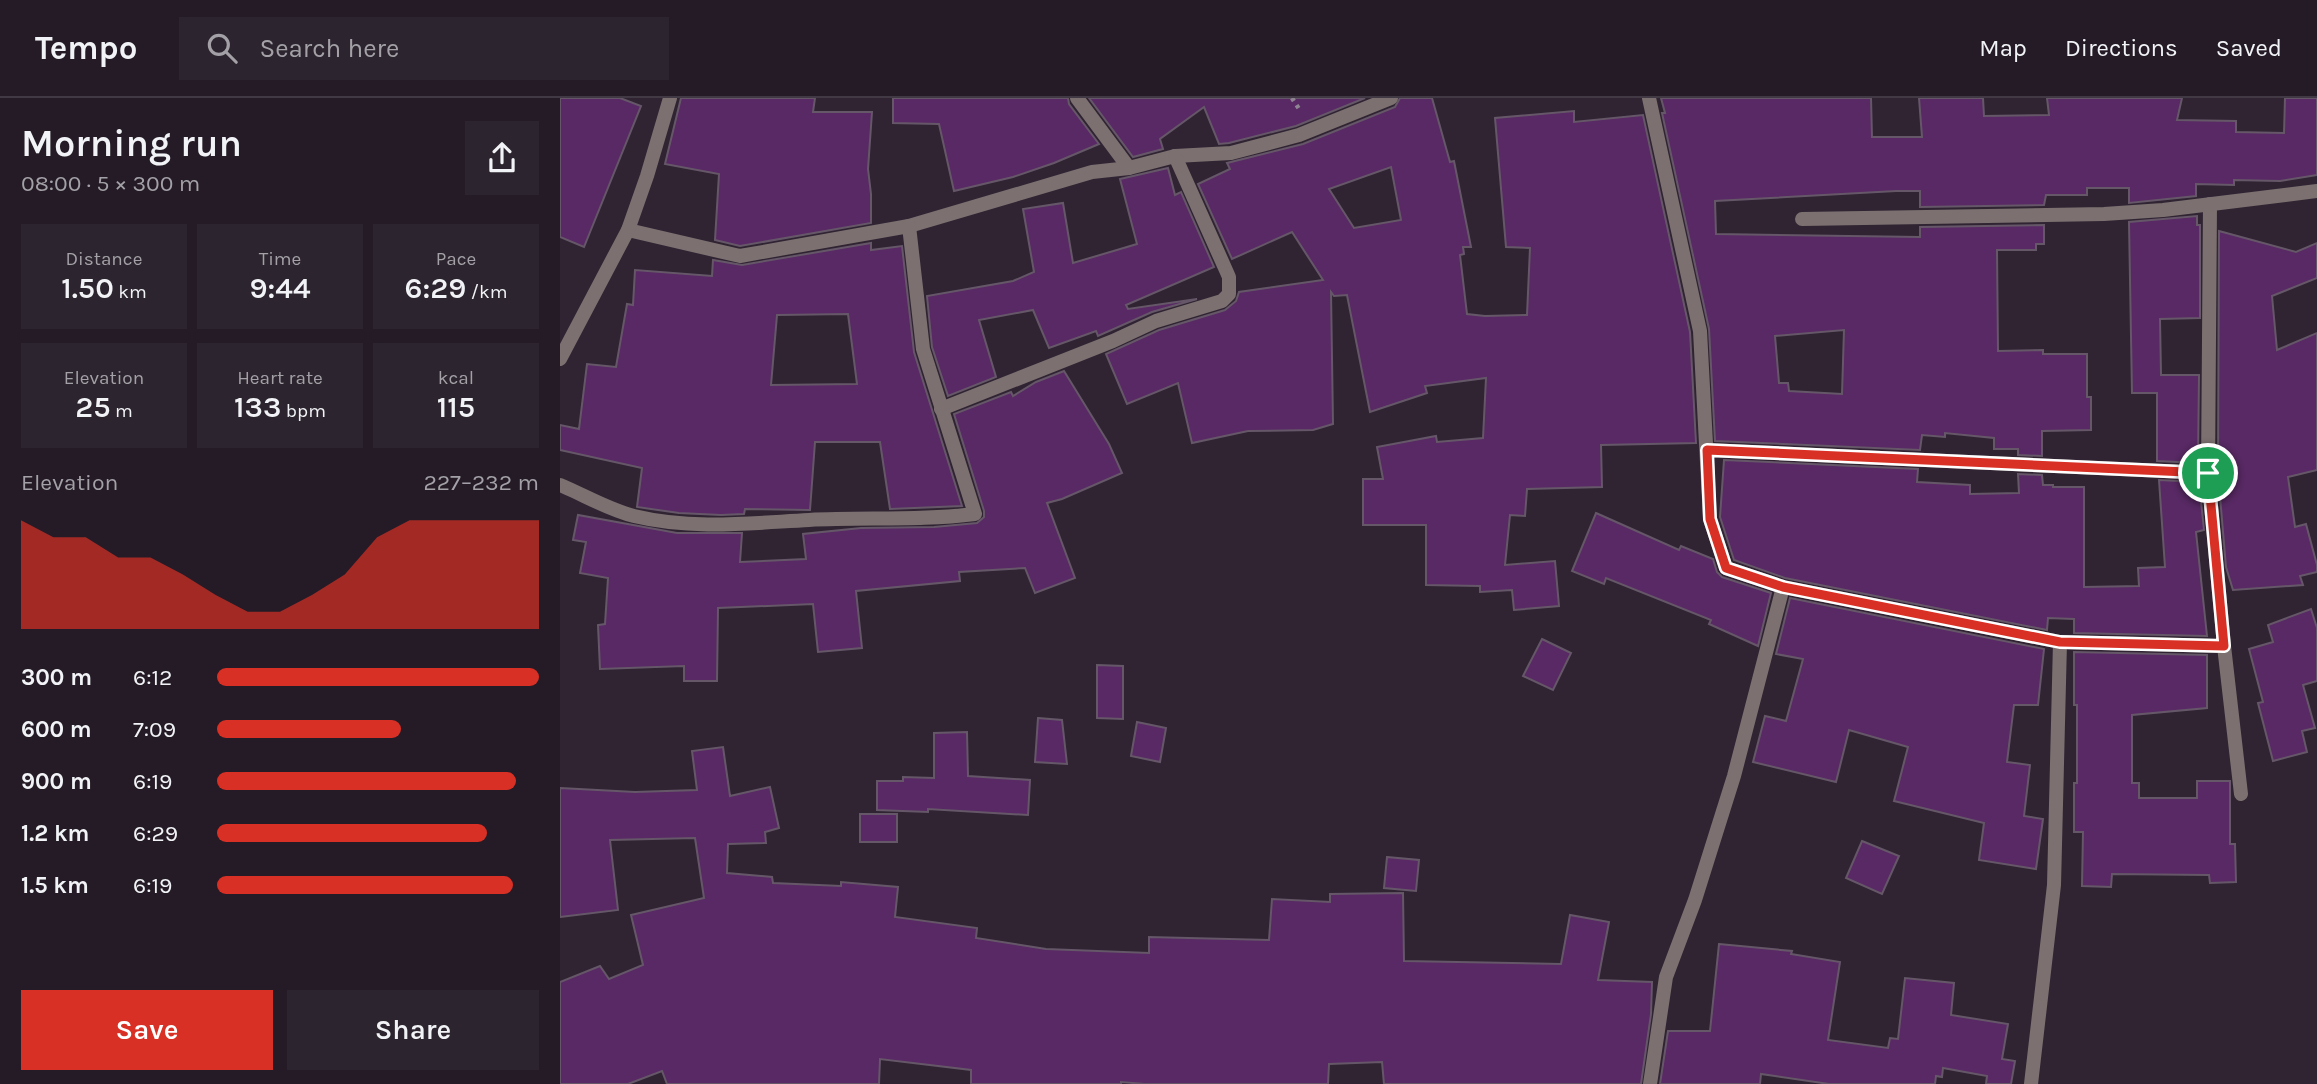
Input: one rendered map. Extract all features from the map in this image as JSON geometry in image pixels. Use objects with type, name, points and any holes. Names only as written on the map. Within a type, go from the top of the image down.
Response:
[{"type":"street","points":[[560,359],[628,230],[670,98]]},
{"type":"street","points":[[1077,98],[1129,167]]},
{"type":"street","points":[[628,230],[740,256],[909,226],[1092,172],[1175,156],[1231,153],[1300,135],[1391,98]]},
{"type":"street","points":[[1649,98],[1700,331],[1710,519],[1726,568],[1783,587],[2060,642],[2224,646]]},
{"type":"street","points":[[942,409],[1113,341],[1156,321],[1222,300],[1229,294],[1229,277],[1175,156]]},
{"type":"street","points":[[1802,219],[2104,214],[2317,191]]},
{"type":"street","points":[[2210,204],[2208,473],[2241,794]]},
{"type":"street","points":[[560,485],[632,516],[682,524],[747,525],[810,520],[946,518],[975,514],[923,349],[909,226]]},
{"type":"street","points":[[1707,450],[2208,473]]},
{"type":"street","points":[[1650,1084],[1666,977],[1695,900],[1734,776],[1783,587]]},
{"type":"street","points":[[2031,1084],[2054,885],[2060,642]]},
{"type":"building","points":[[560,98],[620,98],[641,106],[584,247],[560,237]]},
{"type":"building","points":[[681,98],[815,98],[813,112],[872,112],[868,169],[871,223],[740,246],[715,240],[719,174],[665,164]]},
{"type":"building","points":[[893,98],[1068,98],[1069,104],[1099,144],[1013,177],[954,191],[939,124],[893,123]]},
{"type":"building","points":[[1089,98],[1365,98],[1296,126],[1219,144],[1204,107],[1160,139],[1163,149],[1133,157]]},
{"type":"building","points":[[1400,98],[1432,98],[1450,162],[1454,161],[1471,247],[1463,247],[1464,254],[1460,255],[1467,314],[1485,316],[1527,315],[1530,248],[1506,247],[1495,118],[1574,111],[1574,122],[1643,115],[1690,332],[1696,443],[1601,445],[1602,487],[1527,489],[1525,516],[1510,515],[1505,565],[1555,561],[1559,606],[1514,610],[1512,590],[1480,592],[1480,586],[1426,585],[1426,525],[1363,525],[1363,479],[1383,479],[1377,447],[1436,436],[1437,442],[1483,438],[1486,378],[1425,386],[1427,393],[1370,412],[1347,295],[1334,296],[1331,292],[1333,424],[1313,430],[1248,431],[1192,443],[1178,383],[1127,404],[1106,354],[1159,330],[1225,310],[1236,301],[1239,292],[1323,280],[1292,232],[1232,259],[1198,184],[1230,169],[1227,163],[1303,144],[1395,107]],"holes":[[[1391,167],[1401,220],[1354,228],[1329,189]]]},
{"type":"building","points":[[1661,98],[1871,98],[1872,137],[1922,137],[1919,98],[1983,98],[1984,116],[2049,115],[2047,98],[2182,98],[2177,120],[2236,121],[2236,132],[2284,133],[2285,98],[2317,98],[2317,175],[2280,181],[2234,180],[2234,185],[2196,184],[2196,196],[2129,203],[2129,188],[2087,188],[2087,195],[2046,195],[2044,205],[1920,207],[1920,191],[1715,201],[1716,234],[1920,237],[1920,227],[2044,225],[2044,244],[2036,244],[2036,250],[1997,250],[1998,351],[2043,350],[2043,354],[2087,354],[2087,397],[2091,397],[2091,430],[2042,431],[2042,456],[2018,455],[2018,449],[1994,449],[1994,438],[1945,433],[1945,437],[1922,435],[1920,450],[1715,441],[1709,329],[1662,113],[1665,113]],"holes":[[[1844,330],[1842,394],[1789,391],[1788,383],[1779,383],[1775,336]]]},
{"type":"building","points":[[1168,168],[1175,195],[1181,192],[1214,267],[1126,305],[1128,309],[1197,299],[1152,312],[1098,336],[1096,331],[1049,348],[1033,310],[979,320],[996,377],[948,396],[932,347],[927,296],[1013,281],[1034,272],[1023,209],[1063,203],[1073,263],[1137,244],[1120,179]]},
{"type":"building","points":[[2197,216],[2197,225],[2200,225],[2200,318],[2160,319],[2161,375],[2199,375],[2198,463],[2157,461],[2157,393],[2132,393],[2129,222]]},
{"type":"building","points":[[2219,231],[2296,252],[2317,243],[2317,278],[2272,296],[2277,350],[2317,333],[2317,470],[2288,477],[2295,527],[2306,524],[2317,565],[2317,572],[2300,576],[2303,585],[2233,590],[2226,567],[2218,473]]},
{"type":"building","points":[[871,243],[871,250],[902,246],[914,352],[962,506],[890,509],[880,442],[815,442],[810,510],[745,509],[744,514],[721,515],[637,507],[642,468],[560,450],[560,425],[579,429],[587,364],[616,367],[627,304],[633,305],[635,270],[712,276],[713,260],[742,265]],"holes":[[[848,314],[857,384],[771,385],[777,315]]]},
{"type":"building","points":[[1064,371],[1109,444],[1122,473],[1047,503],[1075,578],[1035,593],[1025,568],[959,572],[960,581],[856,591],[862,648],[818,652],[813,604],[718,608],[717,681],[684,681],[684,666],[600,669],[598,625],[605,624],[608,578],[580,573],[586,542],[573,540],[578,515],[677,533],[742,533],[740,562],[806,559],[803,534],[861,528],[934,527],[977,523],[984,517],[984,511],[954,414],[1011,392],[1013,396],[1036,382]]},
{"type":"building","points":[[1724,460],[1918,469],[1917,482],[1970,485],[1970,494],[2019,493],[2018,474],[2042,475],[2043,485],[2053,487],[2084,487],[2084,587],[2139,586],[2138,568],[2165,567],[2159,480],[2199,482],[2204,530],[2196,532],[2207,636],[2074,633],[2074,619],[2048,618],[2047,630],[1785,578],[1734,560],[1720,517]]},
{"type":"building","points":[[1596,513],[1679,550],[1681,546],[1713,559],[1717,572],[1722,577],[1771,593],[1758,646],[1709,624],[1711,620],[1606,578],[1604,584],[1572,571]]},
{"type":"building","points":[[1790,598],[2044,649],[2038,705],[2014,705],[2007,762],[2030,765],[2024,816],[2043,819],[2036,869],[1979,860],[1984,823],[1894,801],[1908,747],[1849,730],[1836,782],[1753,762],[1765,716],[1786,721],[1803,659],[1776,654]]},
{"type":"building","points":[[2311,609],[2317,628],[2317,681],[2303,685],[2315,728],[2302,731],[2307,752],[2273,761],[2258,703],[2263,702],[2249,649],[2273,642],[2268,625]]},
{"type":"building","points":[[1542,639],[1571,653],[1553,690],[1523,676]]},
{"type":"building","points":[[2074,652],[2207,655],[2207,708],[2132,715],[2132,783],[2139,783],[2139,798],[2197,798],[2197,781],[2230,781],[2230,844],[2235,844],[2236,882],[2210,883],[2209,875],[2112,874],[2111,887],[2082,886],[2083,832],[2074,832],[2077,705],[2074,705]]},
{"type":"building","points":[[1097,665],[1123,666],[1123,719],[1097,718]]},
{"type":"building","points":[[1038,718],[1062,720],[1067,764],[1035,762]]},
{"type":"building","points":[[1137,722],[1166,728],[1160,762],[1131,756]]},
{"type":"building","points":[[967,732],[968,776],[1030,780],[1028,815],[928,809],[928,812],[877,810],[877,781],[903,781],[903,777],[934,778],[934,733]]},
{"type":"building","points":[[723,747],[730,796],[770,787],[779,828],[765,832],[766,843],[728,844],[727,873],[772,877],[773,883],[841,886],[841,882],[898,887],[895,917],[977,928],[976,938],[1046,949],[1149,953],[1149,937],[1269,940],[1272,899],[1330,902],[1330,894],[1403,893],[1404,961],[1561,964],[1570,915],[1609,922],[1598,980],[1652,982],[1651,1014],[1641,1084],[1384,1084],[1382,1062],[1329,1064],[1328,1084],[971,1084],[971,1070],[880,1059],[879,1084],[667,1084],[662,1071],[628,1084],[560,1084],[560,982],[600,966],[609,979],[643,965],[631,915],[704,898],[695,838],[610,840],[618,910],[560,917],[560,788],[635,792],[697,790],[692,751]]},
{"type":"building","points":[[860,814],[897,814],[897,842],[860,842]]},
{"type":"building","points":[[1862,841],[1899,856],[1882,894],[1846,878]]},
{"type":"building","points":[[1387,857],[1419,860],[1416,891],[1384,888]]},
{"type":"building","points":[[1719,944],[1792,951],[1791,954],[1840,962],[1828,1040],[1888,1048],[1890,1038],[1898,1039],[1905,978],[1954,983],[1951,1015],[2008,1024],[2002,1059],[2015,1061],[2011,1084],[1986,1084],[1987,1076],[1943,1068],[1942,1077],[1936,1076],[1935,1084],[1829,1084],[1761,1074],[1760,1084],[1660,1084],[1668,1031],[1710,1031]]},
{"type":"route","points":[[1707,450],[2162,471],[2208,473],[2224,646],[2060,642],[1783,587],[1726,568],[1710,519],[1707,450]]}]
